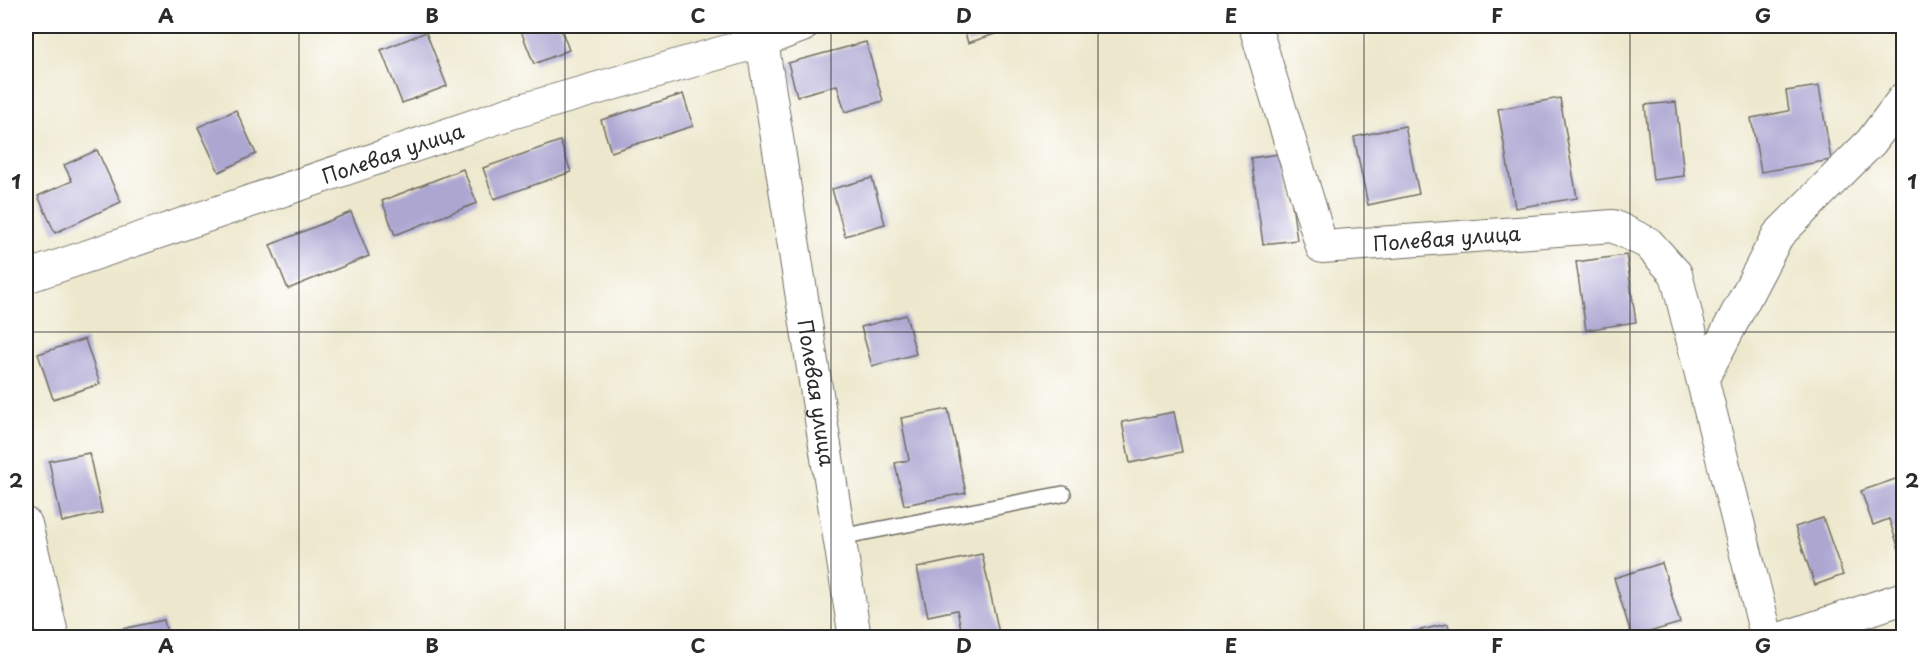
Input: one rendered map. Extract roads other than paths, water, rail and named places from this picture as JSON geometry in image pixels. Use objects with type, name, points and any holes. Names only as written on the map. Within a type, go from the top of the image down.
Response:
[{"type":"street","name":"Полевая улица","points":[[26,277],[511,113],[762,41],[802,26]]},
{"type":"street","name":"Полевая улица","points":[[1255,26],[1322,247],[1613,226],[1648,243],[1677,274],[1767,638]]},
{"type":"street","name":"Полевая улица","points":[[762,41],[855,638]]},
{"type":"street","points":[[1702,378],[1778,235],[1871,142],[1904,98]]},
{"type":"street","points":[[26,524],[53,638]]},
{"type":"street","points":[[1783,638],[1904,598]]},
{"type":"lane","points":[[840,537],[1063,494]]}]
